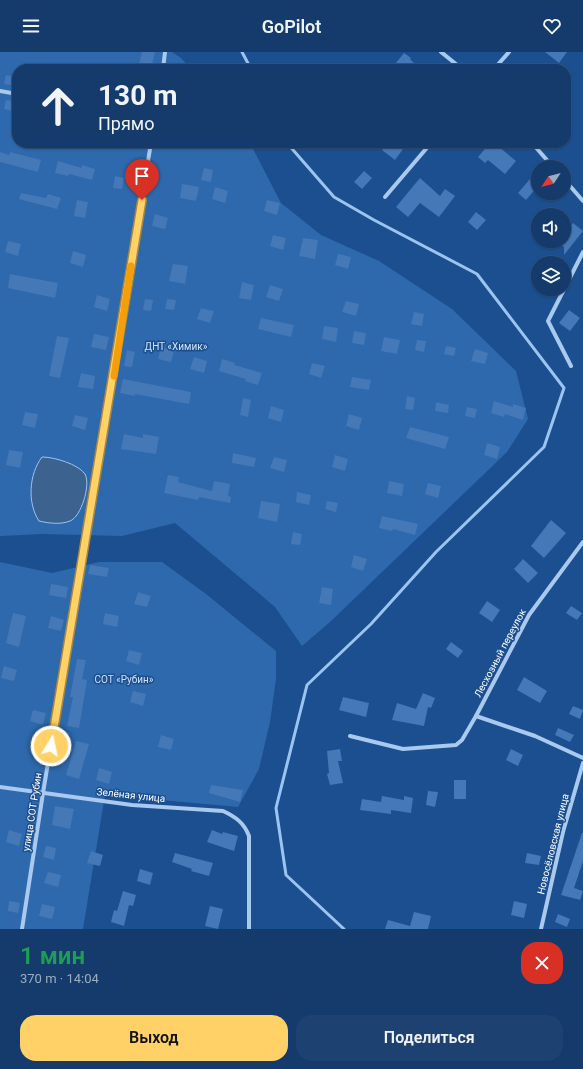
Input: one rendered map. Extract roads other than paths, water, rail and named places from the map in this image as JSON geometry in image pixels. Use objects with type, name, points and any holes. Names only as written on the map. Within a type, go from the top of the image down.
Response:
[{"type":"street","points":[[164,64],[165,52]]},
{"type":"street","points":[[441,52],[456,64]]},
{"type":"street","points":[[498,64],[509,52]]},
{"type":"street","points":[[0,91],[12,93]]},
{"type":"street","name":"улица СОТ Рубин","points":[[22,929],[43,793],[84,556],[150,148]]},
{"type":"street","points":[[385,197],[427,148]]},
{"type":"street","points":[[536,148],[547,160]]},
{"type":"street","points":[[571,187],[583,201]]},
{"type":"street","points":[[571,366],[548,321],[583,252]]},
{"type":"street","name":"Лесхозный переулок","points":[[350,736],[403,749],[456,745],[462,740],[476,716],[529,615],[583,542]]},
{"type":"street","points":[[476,716],[535,736],[583,758]]},
{"type":"street","name":"Новосёловская улица","points":[[541,929],[563,832],[583,764]]},
{"type":"street","name":"Зелёная улица","points":[[0,787],[132,805],[223,811],[235,817],[245,826],[249,836],[249,929]]},
{"type":"waterway","points":[[242,52],[248,64]]},
{"type":"waterway","points":[[291,148],[334,197],[374,220],[477,274],[564,388],[544,447],[436,552],[371,624],[307,685],[276,808],[286,875],[344,929]]},
{"type":"park label","name":"ДНТ «Химик»","points":[[176,346]]},
{"type":"park label","name":"СОТ «Рубин»","points":[[124,679]]}]
